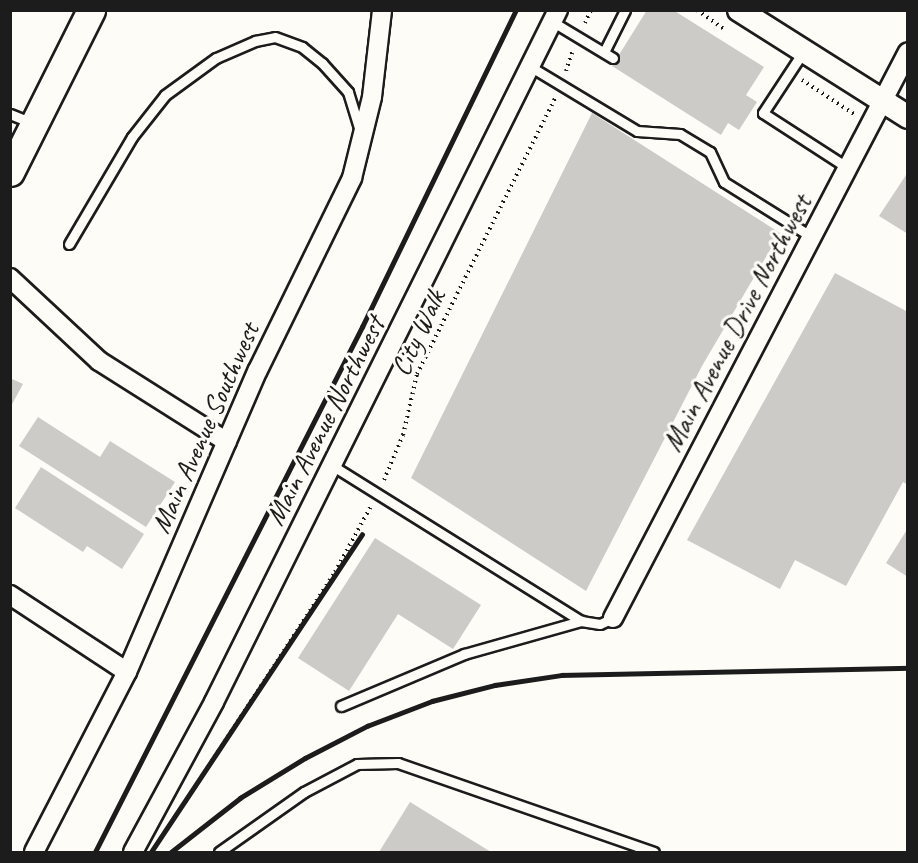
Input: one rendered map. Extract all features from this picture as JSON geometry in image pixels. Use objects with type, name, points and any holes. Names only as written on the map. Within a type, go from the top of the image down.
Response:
[{"type":"main road","points":[[10,172],[22,119],[91,10]]},
{"type":"street","name":"Main Avenue Southwest","points":[[34,852],[127,672],[227,442],[352,178],[372,97],[382,10]]},
{"type":"street","points":[[739,10],[908,117]]},
{"type":"street","name":"Main Avenue Northwest","points":[[133,852],[333,466],[555,16]]},
{"type":"street","name":"Main Avenue Drive Northwest","points":[[612,618],[908,52]]},
{"type":"street","points":[[10,278],[99,361],[227,442]]},
{"type":"street","points":[[10,596],[127,672]]},
{"type":"lane","points":[[604,52],[625,10]]},
{"type":"lane","points":[[555,16],[614,57]]},
{"type":"lane","points":[[69,244],[132,137],[165,94],[216,58],[255,41],[275,37],[302,47],[322,63],[348,92],[362,136]]},
{"type":"lane","points":[[803,52],[764,114],[848,168]]},
{"type":"lane","points":[[531,67],[637,131],[680,134],[710,152],[724,182],[812,237]]},
{"type":"lane","points":[[333,466],[581,621],[600,624],[612,618]]},
{"type":"lane","points":[[341,706],[464,654],[581,621]]},
{"type":"lane","points":[[219,852],[304,792],[357,764],[399,763],[654,852]]},
{"type":"path","name":"City Walk","points":[[181,809],[335,572],[377,494],[403,435],[417,374],[510,193],[561,84],[591,10]]},
{"type":"building","points":[[647,10],[673,10],[764,67],[746,95],[757,102],[739,130],[728,123],[721,135],[612,66]]},
{"type":"building","points":[[592,113],[780,233],[702,366],[586,591],[411,478]]},
{"type":"building","points":[[908,172],[908,234],[879,216]]},
{"type":"building","points":[[835,273],[908,312],[908,485],[903,482],[846,586],[795,560],[780,589],[687,540]]},
{"type":"building","points":[[10,378],[23,384],[10,408]]},
{"type":"building","points":[[38,417],[100,457],[110,441],[175,482],[146,527],[19,446]]},
{"type":"building","points":[[41,467],[144,534],[122,569],[87,546],[83,552],[15,508]]},
{"type":"building","points":[[908,528],[908,577],[886,563]]},
{"type":"building","points":[[375,538],[481,605],[453,649],[398,614],[349,691],[298,658]]},
{"type":"building","points":[[410,802],[491,852],[379,852]]},
{"type":"railway","points":[[95,852],[362,327],[516,10]]},
{"type":"railway","points":[[151,852],[362,535]]},
{"type":"railway","points":[[171,852],[240,798],[305,758],[367,726],[432,701],[495,685],[562,675],[908,668]]}]
